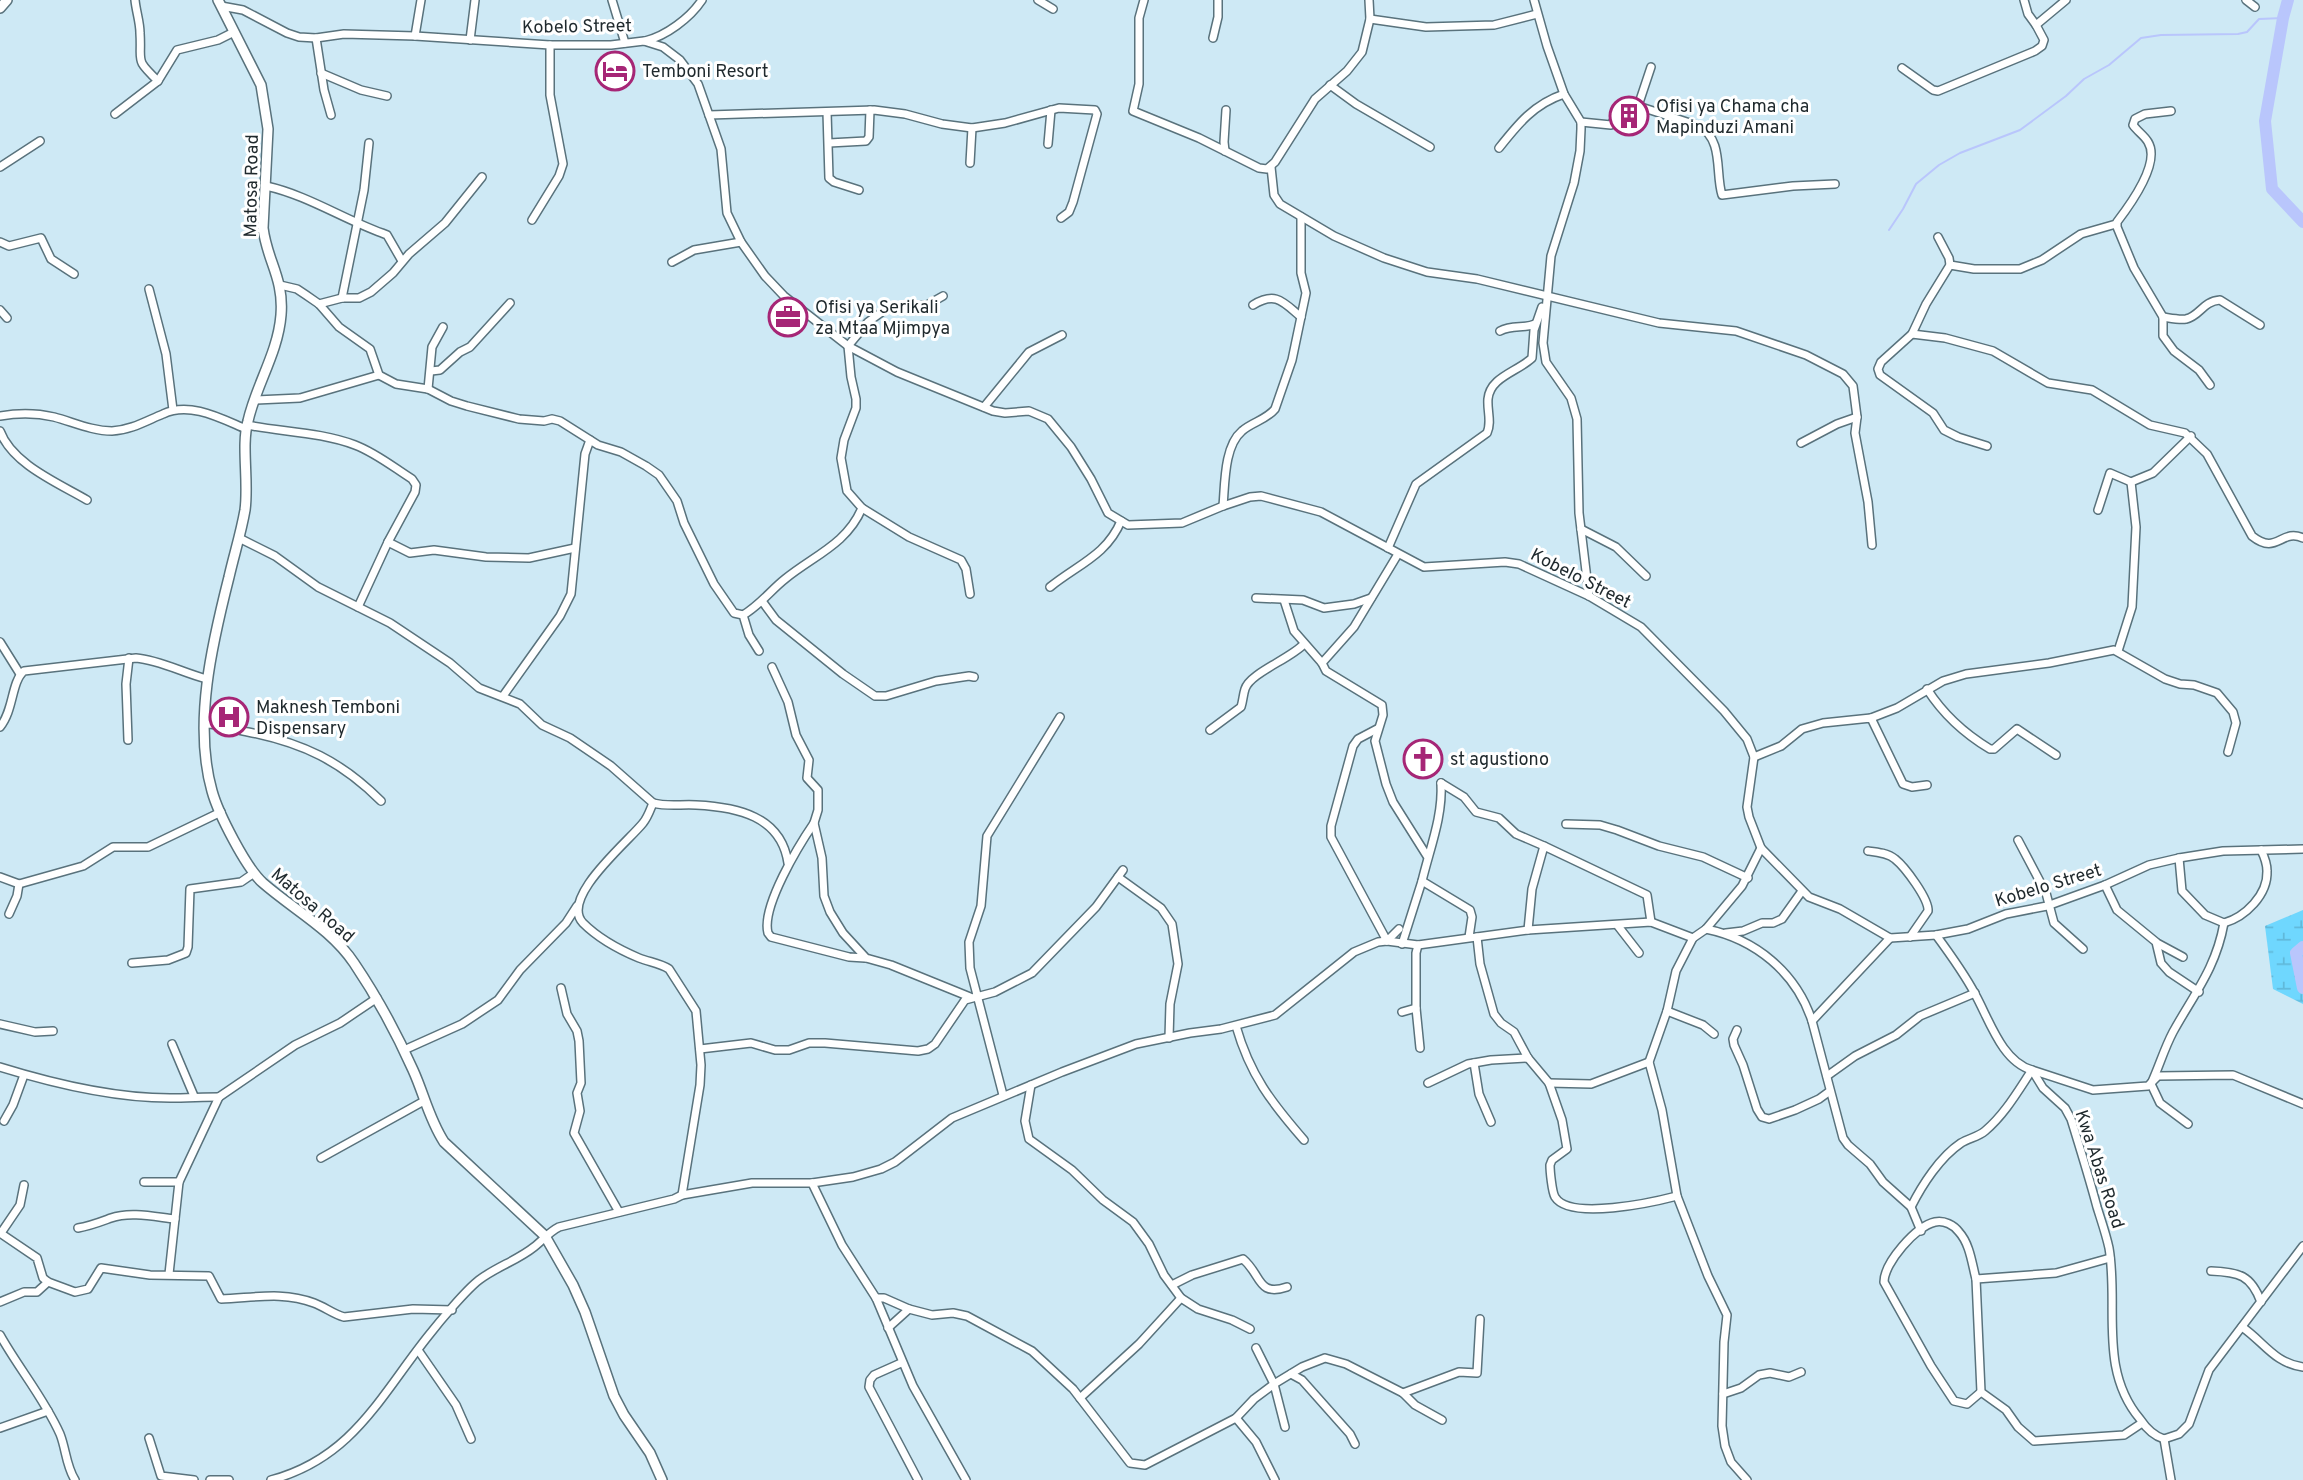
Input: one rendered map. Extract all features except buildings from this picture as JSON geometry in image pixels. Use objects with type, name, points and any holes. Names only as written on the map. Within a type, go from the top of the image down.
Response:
[{"type":"street","points":[[0,8],[7,0]]},
{"type":"street","points":[[135,0],[141,32],[138,58],[142,66],[158,81]]},
{"type":"street","points":[[415,36],[421,0]]},
{"type":"street","points":[[470,40],[475,0]]},
{"type":"street","points":[[612,0],[625,43]]},
{"type":"street","points":[[645,41],[679,23],[694,11],[702,0]]},
{"type":"street","points":[[1038,0],[1053,9]]},
{"type":"street","points":[[1144,0],[1139,18],[1139,84],[1133,111],[1199,138],[1259,168],[1271,167]]},
{"type":"street","points":[[1213,38],[1218,18],[1218,0]]},
{"type":"street","points":[[1534,0],[1564,94],[1581,122],[1578,166],[1551,257],[1543,343],[1546,362],[1571,398],[1577,419],[1577,494],[1589,596]]},
{"type":"street","points":[[1902,68],[1938,91],[2035,51],[2042,46],[2044,40],[2028,14],[2024,0]]},
{"type":"street","points":[[2036,25],[2066,0]]},
{"type":"street","points":[[2246,0],[2255,7]]},
{"type":"street","points":[[1370,2],[1370,19],[1359,56],[1315,99],[1271,167],[1275,200],[1350,243],[1420,270],[1478,279],[1547,298],[1659,323],[1736,331],[1806,355],[1843,374],[1853,386],[1857,418],[1855,433],[1868,502],[1872,545]]},
{"type":"street","name":"Kobelo Street","points":[[220,3],[243,10],[299,37],[344,34],[415,36],[550,46],[645,41],[663,47],[680,60],[698,85],[721,149],[727,213],[741,242],[765,276],[784,296],[848,346],[897,372],[985,407],[1005,413],[1030,411],[1048,419],[1071,447],[1108,513],[1128,524],[1182,523],[1250,497],[1277,499],[1321,512],[1419,566],[1433,568],[1504,562],[1519,564],[1589,596],[1641,627],[1738,727],[1747,738],[1754,757]]},
{"type":"street","name":"Matosa Road","points":[[220,3],[261,85],[268,130],[263,219],[265,244],[280,285],[281,315],[276,343],[247,427],[247,488],[239,538],[207,679],[205,724],[209,780],[221,812],[254,873],[344,949],[377,998],[404,1050],[433,1126],[444,1142],[545,1236],[581,1303],[614,1396],[650,1453],[662,1480]]},
{"type":"street","points":[[1370,19],[1423,26],[1494,25],[1537,14]]},
{"type":"street","points":[[115,114],[158,81],[177,50],[218,40],[234,32]]},
{"type":"street","points":[[316,37],[331,115]]},
{"type":"street","points":[[532,220],[555,184],[564,164],[548,82],[550,46]]},
{"type":"street","points":[[1638,106],[1651,67]]},
{"type":"street","points":[[321,73],[361,90],[387,96]]},
{"type":"street","points":[[1330,85],[1356,104],[1430,147]]},
{"type":"street","points":[[1499,148],[1536,106],[1547,99],[1564,94]]},
{"type":"street","points":[[1581,122],[1611,125],[1622,105],[1638,106],[1699,126],[1707,132],[1717,155],[1722,195],[1836,184]]},
{"type":"street","points":[[709,115],[870,110],[905,114],[942,124],[972,128],[1005,123],[1051,110],[1072,108],[1097,111],[1073,202],[1069,212],[1061,218]]},
{"type":"street","points":[[829,143],[866,141],[869,137],[870,110]]},
{"type":"street","points":[[1048,144],[1051,110]]},
{"type":"street","points":[[1225,151],[1226,110]]},
{"type":"street","points":[[1950,265],[1974,269],[2020,270],[2042,260],[2081,234],[2116,225],[2146,176],[2151,155],[2148,141],[2133,125],[2134,119],[2145,114],[2171,111]]},
{"type":"street","points":[[827,112],[830,178],[834,182],[859,190]]},
{"type":"street","points":[[971,163],[972,128]]},
{"type":"street","points":[[0,167],[40,141]]},
{"type":"street","points":[[342,298],[369,161],[369,143]]},
{"type":"street","points":[[319,304],[342,298],[363,297],[446,223],[482,177]]},
{"type":"street","points":[[266,186],[292,193],[387,236],[402,261]]},
{"type":"street","points":[[1223,506],[1232,443],[1243,430],[1270,415],[1275,409],[1292,360],[1306,293],[1301,273],[1301,217]]},
{"type":"street","points":[[2116,225],[2134,268],[2163,317],[2163,336],[2169,345],[2195,365],[2210,385]]},
{"type":"street","points":[[1938,237],[1950,265],[1918,318],[1912,334],[1881,362],[1878,369],[1880,375],[1933,413],[1944,430],[1987,446]]},
{"type":"street","points":[[0,242],[9,246],[41,238],[51,259],[74,274]]},
{"type":"street","points":[[672,262],[694,250],[741,242]]},
{"type":"street","points":[[280,285],[297,289],[319,304],[335,324],[370,349],[379,375],[396,384],[428,389],[454,402],[519,419],[552,419],[569,426],[598,445],[621,452],[659,475],[677,502],[684,523],[714,584],[734,613],[743,615],[804,564],[818,558],[857,521],[862,509]]},
{"type":"street","points":[[149,289],[166,354],[173,410]]},
{"type":"street","points":[[943,296],[927,304],[886,309],[869,322],[848,346],[856,408],[844,440],[842,466],[847,491],[862,509],[909,537],[961,560],[966,569],[970,594]]},
{"type":"street","points":[[1253,305],[1266,298],[1275,298],[1301,317]]},
{"type":"street","points":[[1388,548],[1416,484],[1487,433],[1490,422],[1487,408],[1490,390],[1497,382],[1532,358],[1535,324],[1547,298]]},
{"type":"street","points":[[2163,317],[2190,318],[2209,302],[2220,300],[2260,325]]},
{"type":"street","points":[[431,371],[440,370],[460,352],[470,347],[510,303]]},
{"type":"street","points":[[0,310],[7,317]]},
{"type":"street","points":[[1500,331],[1510,326],[1535,324]]},
{"type":"street","points":[[428,389],[432,346],[443,327]]},
{"type":"street","points":[[1912,334],[1945,338],[2001,354],[2048,383],[2092,390],[2150,425],[2177,430],[2191,436],[2220,474],[2252,536],[2261,543],[2269,544],[2291,536],[2303,538]]},
{"type":"street","points":[[985,407],[1029,352],[1062,335]]},
{"type":"street","points":[[256,400],[300,398],[363,382],[379,375]]},
{"type":"street","points":[[0,416],[53,416],[89,428],[112,430],[149,422],[173,410],[208,413],[247,427],[334,438],[375,454],[412,479],[416,485],[415,492],[358,607]]},
{"type":"street","points":[[1801,443],[1837,424],[1857,418]]},
{"type":"street","points":[[0,431],[20,457],[87,500]]},
{"type":"street","points":[[2098,510],[2110,473],[2131,482],[2153,473],[2191,436]]},
{"type":"street","points":[[503,696],[569,600],[585,454],[590,440]]},
{"type":"street","points":[[2118,651],[2132,607],[2136,527],[2131,482]]},
{"type":"street","points":[[1050,587],[1107,546],[1121,521]]},
{"type":"street","points":[[1581,529],[1616,547],[1646,576]]},
{"type":"street","points":[[239,538],[275,556],[318,587],[390,623],[450,663],[479,688],[520,704],[542,725],[570,738],[611,766],[653,803],[670,806],[698,805],[750,813],[782,840],[789,863]]},
{"type":"street","points":[[388,542],[410,553],[434,550],[486,557],[529,558],[575,548]]},
{"type":"street","points":[[1322,663],[1354,626],[1398,554]]},
{"type":"street","points":[[1256,598],[1303,600],[1324,608],[1335,608],[1372,597]]},
{"type":"street","points":[[1284,600],[1294,631],[1322,663],[1325,671],[1382,705],[1376,747],[1394,802],[1427,856]]},
{"type":"street","points":[[762,601],[776,620],[856,685],[875,695],[886,696],[936,681],[974,677]]},
{"type":"street","points":[[743,615],[749,635],[759,651]]},
{"type":"street","points":[[0,642],[20,674]]},
{"type":"street","points":[[1210,730],[1241,707],[1245,689],[1255,676],[1294,654],[1304,644]]},
{"type":"street","points":[[1812,1021],[1890,938],[1840,909],[1809,897],[1761,848],[1748,807],[1754,757],[1781,746],[1802,729],[1823,723],[1871,718],[1898,709],[1927,689],[1966,674],[2118,651],[2165,679],[2217,693],[2233,712],[2235,723],[2228,752]]},
{"type":"street","points":[[20,674],[129,658],[148,659],[207,679]]},
{"type":"street","points":[[128,740],[126,684],[129,658]]},
{"type":"street","points":[[772,667],[788,702],[796,735],[809,760],[807,778],[818,790],[818,810],[814,823],[789,863],[768,919],[768,933],[771,937],[849,957],[866,958],[973,996],[995,992],[1032,973],[1096,908],[1123,870]]},
{"type":"street","points":[[0,727],[7,719],[20,674]]},
{"type":"street","points":[[1927,689],[1945,714],[1990,749],[1994,749],[2017,729],[2056,755]]},
{"type":"street","points":[[1003,1095],[984,1012],[973,996],[968,951],[981,906],[986,836],[1059,717]]},
{"type":"street","points":[[1871,718],[1903,784],[1912,788],[1927,785]]},
{"type":"street","points":[[205,724],[268,736],[311,750],[344,768],[381,801]]},
{"type":"street","points":[[1377,729],[1358,739],[1353,746],[1331,826],[1331,837],[1387,941]]},
{"type":"street","points":[[1399,943],[1422,881],[1441,809],[1442,782],[1464,797],[1476,812],[1499,818],[1516,834],[1647,895],[1651,922]]},
{"type":"street","points":[[404,1050],[462,1024],[488,1008],[503,994],[531,958],[555,936],[603,865],[643,823],[653,803]]},
{"type":"street","points":[[0,877],[19,884],[83,866],[113,847],[157,844],[221,812]]},
{"type":"street","points":[[814,823],[822,858],[824,896],[830,912],[843,933],[866,958]]},
{"type":"street","points":[[1566,824],[1600,825],[1617,830],[1659,846],[1703,857],[1748,878]]},
{"type":"street","points":[[2018,839],[2046,893],[2047,906],[2054,923],[2082,949]]},
{"type":"street","points":[[1528,930],[1532,889],[1544,846]]},
{"type":"street","points":[[1549,1083],[1591,1084],[1648,1062],[1654,1053],[1667,1011],[1676,971],[1693,938],[1706,929],[1732,900],[1748,878],[1761,848]]},
{"type":"street","name":"Kobelo Street","points":[[1890,938],[1936,935],[1968,929],[2006,914],[2047,906],[2105,886],[2149,865],[2179,858],[2223,851],[2303,849]]},
{"type":"street","points":[[2179,858],[2182,891],[2204,915],[2224,923],[2245,914],[2261,891],[2267,872],[2261,850]]},
{"type":"street","points":[[1868,851],[1888,854],[1896,859],[1927,899],[1928,911],[1910,937]]},
{"type":"street","points":[[132,963],[168,960],[186,953],[190,889],[241,882],[254,873]]},
{"type":"street","points":[[1118,877],[1161,908],[1172,924],[1178,964],[1170,1004],[1169,1038]]},
{"type":"street","points":[[1422,881],[1470,910],[1473,937],[1494,1014],[1514,1032],[1528,1058],[1549,1083],[1562,1121],[1567,1149],[1552,1160],[1550,1165],[1552,1188],[1558,1200],[1575,1207],[1609,1209],[1677,1196]]},
{"type":"street","points":[[9,914],[19,884]]},
{"type":"street","points":[[2105,886],[2118,910],[2156,942],[2183,957]]},
{"type":"street","points":[[1725,933],[1743,931],[1782,919],[1802,891]]},
{"type":"street","points":[[578,905],[578,915],[582,922],[598,934],[637,957],[669,968],[693,1004],[698,1020],[700,1085],[682,1195]]},
{"type":"street","points":[[271,1480],[301,1470],[352,1436],[418,1350],[478,1281],[534,1247],[559,1227],[682,1195],[752,1183],[812,1183],[853,1177],[889,1166],[952,1118],[1003,1095],[1136,1044],[1237,1026],[1275,1015],[1354,952],[1369,945],[1387,941],[1418,945],[1528,930],[1651,922],[1693,938]]},
{"type":"street","points":[[1387,941],[1408,923]]},
{"type":"street","points":[[2188,1124],[2157,1100],[2151,1084],[2169,1040],[2199,992],[2218,946],[2224,923]]},
{"type":"street","points":[[1618,926],[1639,953]]},
{"type":"street","points":[[1399,929],[1399,943]]},
{"type":"street","points":[[1706,929],[1725,933],[1751,944],[1782,969],[1792,983],[1812,1021],[1836,1118],[1848,1145],[1911,1207],[1921,1231]]},
{"type":"street","name":"Kwa Abas Road","points":[[1936,935],[1975,993],[2004,1047],[2022,1067],[2032,1070],[2043,1088],[2065,1108],[2071,1119],[2108,1243],[2113,1297],[2111,1336],[2115,1370],[2127,1401],[2142,1423],[2164,1439]]},
{"type":"street","points":[[2156,942],[2161,963],[2169,972],[2199,992]]},
{"type":"street","points":[[1418,945],[1416,1008],[1420,1048]]},
{"type":"street","points":[[561,988],[567,1014],[577,1031],[579,1041],[581,1083],[577,1093],[580,1111],[574,1133],[620,1212]]},
{"type":"street","points":[[1827,1076],[1855,1056],[1896,1035],[1920,1016],[1975,993]]},
{"type":"street","points":[[700,1049],[751,1043],[782,1050],[825,1043],[918,1051],[928,1049],[934,1044],[952,1015],[973,996]]},
{"type":"street","points":[[169,1274],[179,1182],[219,1097],[295,1045],[340,1023],[377,998]]},
{"type":"street","points":[[1402,1012],[1416,1008]]},
{"type":"street","points":[[1667,1011],[1703,1025],[1714,1034]]},
{"type":"street","points":[[0,1024],[35,1032],[53,1031]]},
{"type":"street","points":[[1237,1026],[1246,1058],[1273,1105],[1304,1140]]},
{"type":"street","points":[[1737,1030],[1734,1045],[1762,1117],[1769,1119],[1795,1110],[1830,1091]]},
{"type":"street","points":[[172,1044],[194,1096]]},
{"type":"street","points":[[1428,1083],[1474,1063],[1528,1058]]},
{"type":"street","points":[[1648,1062],[1662,1110],[1677,1196],[1708,1276],[1727,1315],[1722,1426],[1725,1446],[1734,1468],[1747,1480]]},
{"type":"street","points":[[1474,1063],[1479,1094],[1491,1122]]},
{"type":"street","points":[[0,1067],[53,1083],[104,1092],[170,1098],[219,1097]]},
{"type":"street","points":[[1911,1207],[1920,1189],[1948,1155],[1958,1145],[1991,1126],[2032,1070],[2093,1090],[2145,1087],[2158,1076],[2233,1075],[2303,1104]]},
{"type":"street","points":[[4,1121],[24,1075]]},
{"type":"street","points":[[1031,1085],[1025,1121],[1029,1139],[1072,1170],[1103,1200],[1133,1222],[1145,1237],[1181,1298],[1198,1310],[1232,1320],[1250,1329]]},
{"type":"street","points":[[321,1158],[424,1101]]},
{"type":"street","points":[[144,1182],[179,1182]]},
{"type":"street","points":[[812,1183],[842,1245],[876,1298],[901,1363],[966,1480]]},
{"type":"street","points":[[24,1185],[20,1205],[0,1233],[37,1258],[43,1278],[64,1289],[80,1292],[90,1287],[102,1268],[150,1275],[209,1276],[221,1299],[276,1295],[315,1303],[344,1317],[413,1309],[452,1310]]},
{"type":"street","points":[[78,1228],[122,1216],[175,1219]]},
{"type":"street","points":[[1932,1222],[1947,1223],[1959,1231],[1967,1244],[1976,1279],[1981,1392],[1967,1404],[1954,1401],[1884,1282],[1884,1274],[1896,1252],[1932,1222]]},
{"type":"street","points":[[2171,1480],[2164,1439],[2179,1434],[2189,1424],[2209,1370],[2303,1246]]},
{"type":"street","points":[[1976,1279],[2056,1273],[2110,1258]]},
{"type":"street","points":[[1172,1285],[1192,1275],[1243,1259],[1254,1269],[1261,1284],[1268,1290],[1287,1287]]},
{"type":"street","points":[[2211,1271],[2247,1278],[2255,1286],[2261,1302]]},
{"type":"street","points":[[0,1302],[24,1292],[40,1290],[48,1282]]},
{"type":"street","points":[[876,1298],[884,1298],[932,1315],[953,1313],[967,1316],[1031,1351],[1073,1389],[1130,1462],[1140,1465],[1236,1418],[1254,1399],[1274,1384],[1325,1358],[1346,1364],[1403,1392],[1415,1405],[1441,1420]]},
{"type":"street","points":[[1080,1398],[1139,1344],[1181,1298]]},
{"type":"street","points":[[888,1328],[909,1308]]},
{"type":"street","points":[[1403,1392],[1459,1372],[1478,1373],[1480,1320]]},
{"type":"street","points":[[2242,1327],[2254,1335],[2269,1352],[2288,1363],[2303,1367]]},
{"type":"street","points":[[0,1335],[48,1411],[60,1435],[75,1480]]},
{"type":"street","points":[[1256,1349],[1274,1384],[1285,1427]]},
{"type":"street","points":[[418,1350],[456,1405],[471,1440]]},
{"type":"street","points":[[901,1363],[874,1376],[869,1387],[918,1480]]},
{"type":"street","points":[[1723,1394],[1741,1388],[1759,1375],[1770,1373],[1789,1377],[1801,1372]]},
{"type":"street","points":[[1291,1374],[1302,1380],[1350,1434],[1355,1444]]},
{"type":"street","points":[[1981,1392],[2006,1410],[2018,1427],[2034,1441],[2124,1435],[2142,1423]]},
{"type":"street","points":[[0,1428],[48,1411]]},
{"type":"street","points":[[1236,1418],[1256,1442],[1275,1480]]},
{"type":"street","points":[[149,1437],[161,1478],[194,1480]]},
{"type":"street","points":[[210,1480],[229,1480]]},
{"type":"green space","points":[[2303,910],[2303,1004],[2273,989],[2265,926]]},
{"type":"waterway","points":[[2288,0],[2265,121],[2272,189],[2303,222]]},
{"type":"waterway","points":[[1889,230],[1916,184],[1939,165],[1960,153],[2020,130],[2084,79],[2109,65],[2141,38],[2161,35],[2238,34],[2247,32],[2259,19],[2283,18]]},
{"type":"waterway","points":[[2303,947],[2296,953],[2303,988]]},
{"type":"place","name":"Temboni Resort","points":[[615,71]]},
{"type":"place","name":"Ofisi ya Chama cha Mapinduzi Amani","points":[[1629,116]]},
{"type":"place","name":"Ofisi ya Serikali za Mtaa Mjimpya","points":[[788,317]]},
{"type":"place","name":"Maknesh Temboni Dispensary","points":[[229,717]]},
{"type":"place","name":"st agustiono","points":[[1423,759]]}]
